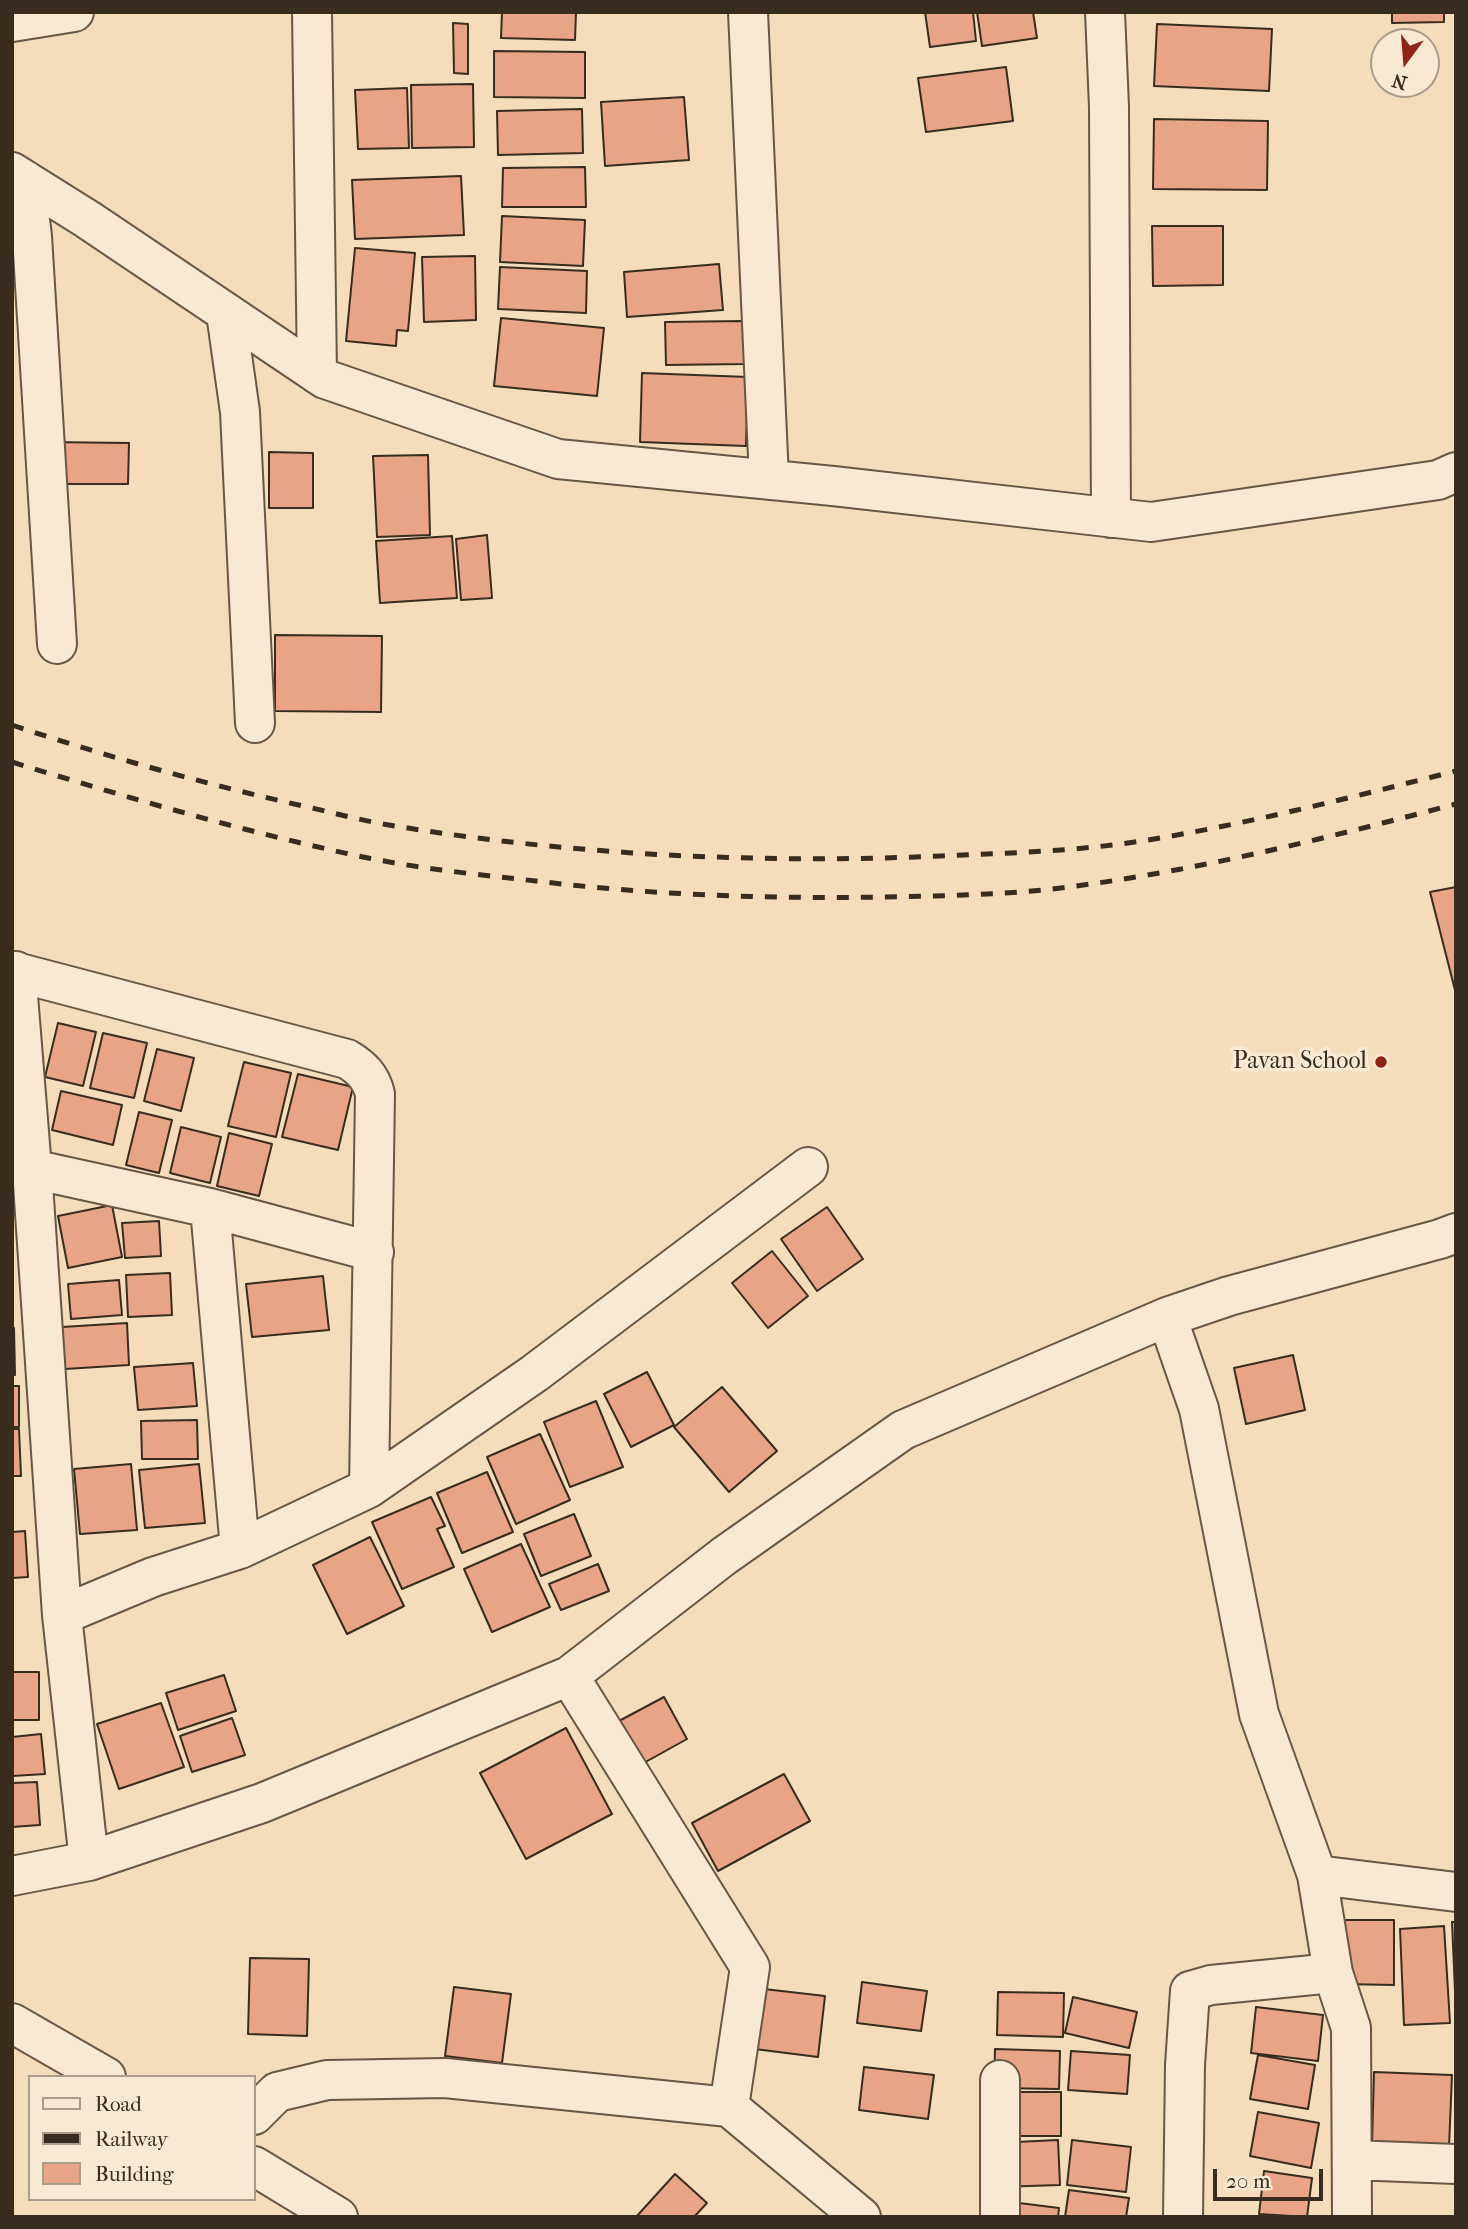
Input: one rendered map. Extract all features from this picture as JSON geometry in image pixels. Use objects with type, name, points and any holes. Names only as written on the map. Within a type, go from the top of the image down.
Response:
[{"type":"street","points":[[12,22],[74,12]]},
{"type":"street","points":[[312,12],[317,374]]},
{"type":"street","points":[[748,12],[769,479]]},
{"type":"street","points":[[1104,12],[1109,107],[1111,518]]},
{"type":"street","points":[[19,176],[324,379],[558,458],[769,479],[1150,523],[1438,480],[1456,472]]},
{"type":"street","points":[[19,176],[32,236],[57,644]]},
{"type":"street","points":[[226,313],[240,412],[255,723]]},
{"type":"street","points":[[89,1861],[62,1615],[32,1169],[14,971],[347,1059],[361,1067],[372,1081],[375,1094],[374,1252],[369,1488]]},
{"type":"street","points":[[62,1615],[153,1577],[240,1549],[369,1488],[536,1373],[808,1167]]},
{"type":"street","points":[[32,1169],[210,1208],[374,1252]]},
{"type":"street","points":[[210,1208],[240,1549]]},
{"type":"street","points":[[12,1876],[89,1861],[262,1803],[569,1676],[724,1556],[903,1430],[1167,1317],[1229,1296],[1456,1233]]},
{"type":"street","points":[[1167,1317],[1199,1409],[1259,1714],[1317,1875],[1333,1973],[1351,2028],[1352,2217]]},
{"type":"street","points":[[569,1676],[750,1967],[729,2107]]},
{"type":"street","points":[[1317,1875],[1456,1892]]},
{"type":"street","points":[[1183,2217],[1185,2065],[1190,1991],[1211,1984],[1333,1973]]},
{"type":"street","points":[[12,2023],[103,2075]]},
{"type":"street","points":[[256,2113],[277,2092],[327,2080],[445,2078],[729,2107],[861,2217]]},
{"type":"street","points":[[1000,2080],[1000,2217]]},
{"type":"street","points":[[1352,2160],[1456,2164]]},
{"type":"street","points":[[256,2167],[338,2217]]},
{"type":"building","points":[[502,12],[576,12],[575,40],[501,38]]},
{"type":"building","points":[[925,12],[973,12],[976,41],[930,47]]},
{"type":"building","points":[[977,12],[1033,12],[1037,38],[982,46]]},
{"type":"building","points":[[1392,12],[1444,12],[1444,22],[1392,23]]},
{"type":"building","points":[[453,23],[468,24],[468,74],[454,73]]},
{"type":"building","points":[[1157,24],[1272,29],[1269,91],[1154,86]]},
{"type":"building","points":[[494,51],[585,52],[585,98],[494,97]]},
{"type":"building","points":[[1006,67],[1013,121],[926,132],[918,78]]},
{"type":"building","points":[[473,84],[474,147],[412,148],[411,85]]},
{"type":"building","points":[[407,88],[409,148],[358,149],[355,90]]},
{"type":"building","points":[[684,97],[689,160],[605,166],[601,102]]},
{"type":"building","points":[[582,109],[583,153],[498,155],[497,111]]},
{"type":"building","points":[[1154,119],[1268,121],[1267,190],[1153,189]]},
{"type":"building","points":[[585,167],[586,207],[502,207],[503,168]]},
{"type":"building","points":[[461,176],[464,235],[355,239],[352,180]]},
{"type":"building","points":[[502,216],[585,220],[583,266],[500,262]]},
{"type":"building","points":[[1152,226],[1223,226],[1223,285],[1153,286]]},
{"type":"building","points":[[355,248],[415,253],[408,331],[397,330],[396,346],[346,341]]},
{"type":"building","points":[[475,256],[476,320],[424,322],[422,257]]},
{"type":"building","points":[[719,264],[723,310],[627,317],[624,272]]},
{"type":"building","points":[[500,267],[587,271],[586,313],[498,309]]},
{"type":"building","points":[[501,318],[604,328],[597,396],[494,386]]},
{"type":"building","points":[[744,321],[744,364],[666,365],[665,322]]},
{"type":"building","points":[[642,373],[748,377],[746,446],[640,442]]},
{"type":"building","points":[[47,442],[129,443],[128,484],[46,484]]},
{"type":"building","points":[[269,452],[313,453],[313,508],[269,508]]},
{"type":"building","points":[[428,455],[430,535],[377,537],[373,456]]},
{"type":"building","points":[[487,535],[492,598],[461,600],[456,539]]},
{"type":"building","points":[[452,536],[457,598],[380,603],[376,541]]},
{"type":"building","points":[[275,635],[382,636],[381,712],[275,711]]},
{"type":"building","points":[[1456,887],[1456,994],[1430,892]]},
{"type":"building","points":[[58,1023],[96,1032],[83,1086],[45,1077]]},
{"type":"building","points":[[103,1033],[147,1043],[134,1098],[90,1088]]},
{"type":"building","points":[[157,1049],[194,1058],[181,1111],[144,1101]]},
{"type":"building","points":[[244,1062],[291,1073],[276,1137],[228,1126]]},
{"type":"building","points":[[298,1074],[353,1087],[338,1150],[282,1137]]},
{"type":"building","points":[[61,1091],[122,1105],[113,1145],[52,1130]]},
{"type":"building","points":[[139,1112],[172,1120],[159,1173],[126,1165]]},
{"type":"building","points":[[181,1127],[221,1137],[210,1183],[170,1173]]},
{"type":"building","points":[[229,1133],[272,1144],[259,1196],[217,1186]]},
{"type":"building","points":[[112,1205],[122,1257],[68,1268],[58,1216]]},
{"type":"building","points":[[827,1207],[863,1259],[817,1291],[781,1239]]},
{"type":"building","points":[[159,1221],[161,1256],[125,1258],[122,1223]]},
{"type":"building","points":[[772,1251],[808,1296],[768,1328],[732,1283]]},
{"type":"building","points":[[170,1273],[172,1315],[128,1317],[126,1275]]},
{"type":"building","points":[[323,1276],[329,1330],[252,1337],[246,1284]]},
{"type":"building","points":[[119,1280],[122,1315],[71,1319],[68,1284]]},
{"type":"building","points":[[127,1323],[129,1365],[65,1369],[62,1327]]},
{"type":"building","points":[[14,1328],[15,1375],[12,1375]]},
{"type":"building","points":[[1293,1355],[1305,1410],[1246,1424],[1234,1368]]},
{"type":"building","points":[[193,1363],[197,1406],[138,1410],[134,1367]]},
{"type":"building","points":[[647,1372],[674,1425],[631,1447],[604,1394]]},
{"type":"building","points":[[12,1386],[19,1386],[19,1427],[12,1427]]},
{"type":"building","points":[[722,1387],[777,1451],[729,1492],[674,1427]]},
{"type":"building","points":[[596,1401],[623,1467],[570,1487],[544,1422]]},
{"type":"building","points":[[197,1420],[198,1459],[142,1459],[141,1421]]},
{"type":"building","points":[[12,1429],[19,1429],[21,1476],[12,1476]]},
{"type":"building","points":[[540,1434],[570,1500],[516,1524],[487,1457]]},
{"type":"building","points":[[131,1464],[137,1530],[80,1534],[74,1469]]},
{"type":"building","points":[[199,1464],[205,1523],[145,1528],[139,1470]]},
{"type":"building","points":[[487,1472],[513,1532],[462,1553],[437,1493]]},
{"type":"building","points":[[431,1497],[445,1526],[437,1529],[454,1567],[402,1589],[372,1522]]},
{"type":"building","points":[[574,1514],[591,1556],[541,1576],[524,1534]]},
{"type":"building","points":[[25,1531],[28,1577],[12,1578],[12,1532]]},
{"type":"building","points":[[370,1537],[404,1606],[347,1634],[313,1565]]},
{"type":"building","points":[[521,1544],[550,1607],[492,1632],[464,1569]]},
{"type":"building","points":[[598,1564],[609,1591],[561,1610],[549,1584]]},
{"type":"building","points":[[12,1672],[39,1672],[39,1720],[12,1720]]},
{"type":"building","points":[[224,1675],[236,1711],[178,1730],[166,1693]]},
{"type":"building","points":[[664,1697],[687,1739],[642,1764],[619,1721]]},
{"type":"building","points":[[161,1703],[184,1767],[119,1789],[97,1724]]},
{"type":"building","points":[[232,1718],[245,1755],[192,1772],[180,1736]]},
{"type":"building","points":[[566,1728],[612,1814],[526,1859],[480,1773]]},
{"type":"building","points":[[41,1734],[45,1774],[12,1776],[12,1737]]},
{"type":"building","points":[[784,1774],[810,1821],[718,1871],[692,1823]]},
{"type":"building","points":[[37,1782],[40,1825],[12,1827],[12,1783]]},
{"type":"building","points":[[1341,1920],[1394,1920],[1394,1985],[1341,1984]]},
{"type":"building","points":[[1452,1922],[1456,1922],[1456,2014]]},
{"type":"building","points":[[1444,1926],[1450,2023],[1404,2025],[1400,1929]]},
{"type":"building","points":[[250,1958],[309,1959],[307,2036],[248,2034]]},
{"type":"building","points":[[862,1982],[927,1991],[921,2031],[857,2023]]},
{"type":"building","points":[[738,1986],[825,1996],[818,2057],[731,2046]]},
{"type":"building","points":[[454,1987],[511,1994],[502,2063],[445,2056]]},
{"type":"building","points":[[998,1992],[1064,1993],[1063,2037],[997,2035]]},
{"type":"building","points":[[1073,1997],[1137,2012],[1129,2048],[1065,2033]]},
{"type":"building","points":[[1256,2007],[1323,2015],[1318,2061],[1251,2053]]},
{"type":"building","points":[[995,2049],[1060,2051],[1059,2089],[994,2088]]},
{"type":"building","points":[[1071,2051],[1130,2055],[1127,2094],[1068,2090]]},
{"type":"building","points":[[1258,2055],[1315,2065],[1308,2109],[1250,2099]]},
{"type":"building","points":[[864,2067],[934,2075],[928,2119],[859,2110]]},
{"type":"building","points":[[1374,2072],[1452,2075],[1449,2147],[1372,2144]]},
{"type":"building","points":[[995,2092],[1061,2092],[1061,2136],[995,2136]]},
{"type":"building","points":[[1258,2112],[1319,2123],[1311,2168],[1250,2156]]},
{"type":"building","points":[[1058,2140],[1060,2185],[996,2187],[994,2143]]},
{"type":"building","points":[[1072,2140],[1131,2147],[1126,2192],[1067,2185]]},
{"type":"building","points":[[1264,2171],[1312,2178],[1307,2217],[1259,2214]]},
{"type":"building","points":[[675,2174],[707,2203],[694,2217],[636,2217]]},
{"type":"building","points":[[1069,2190],[1129,2198],[1126,2217],[1065,2217]]},
{"type":"building","points":[[995,2200],[1059,2208],[1058,2217],[993,2217]]},
{"type":"railway","points":[[12,725],[193,779],[383,824],[452,835],[591,850],[731,858],[871,858],[1101,846],[1230,825],[1456,771]]},
{"type":"railway","points":[[12,762],[233,826],[389,862],[579,886],[752,897],[925,896],[1052,889],[1205,864],[1456,804]]},
{"type":"place","name":"Pavan School","points":[[1381,1062]]}]
